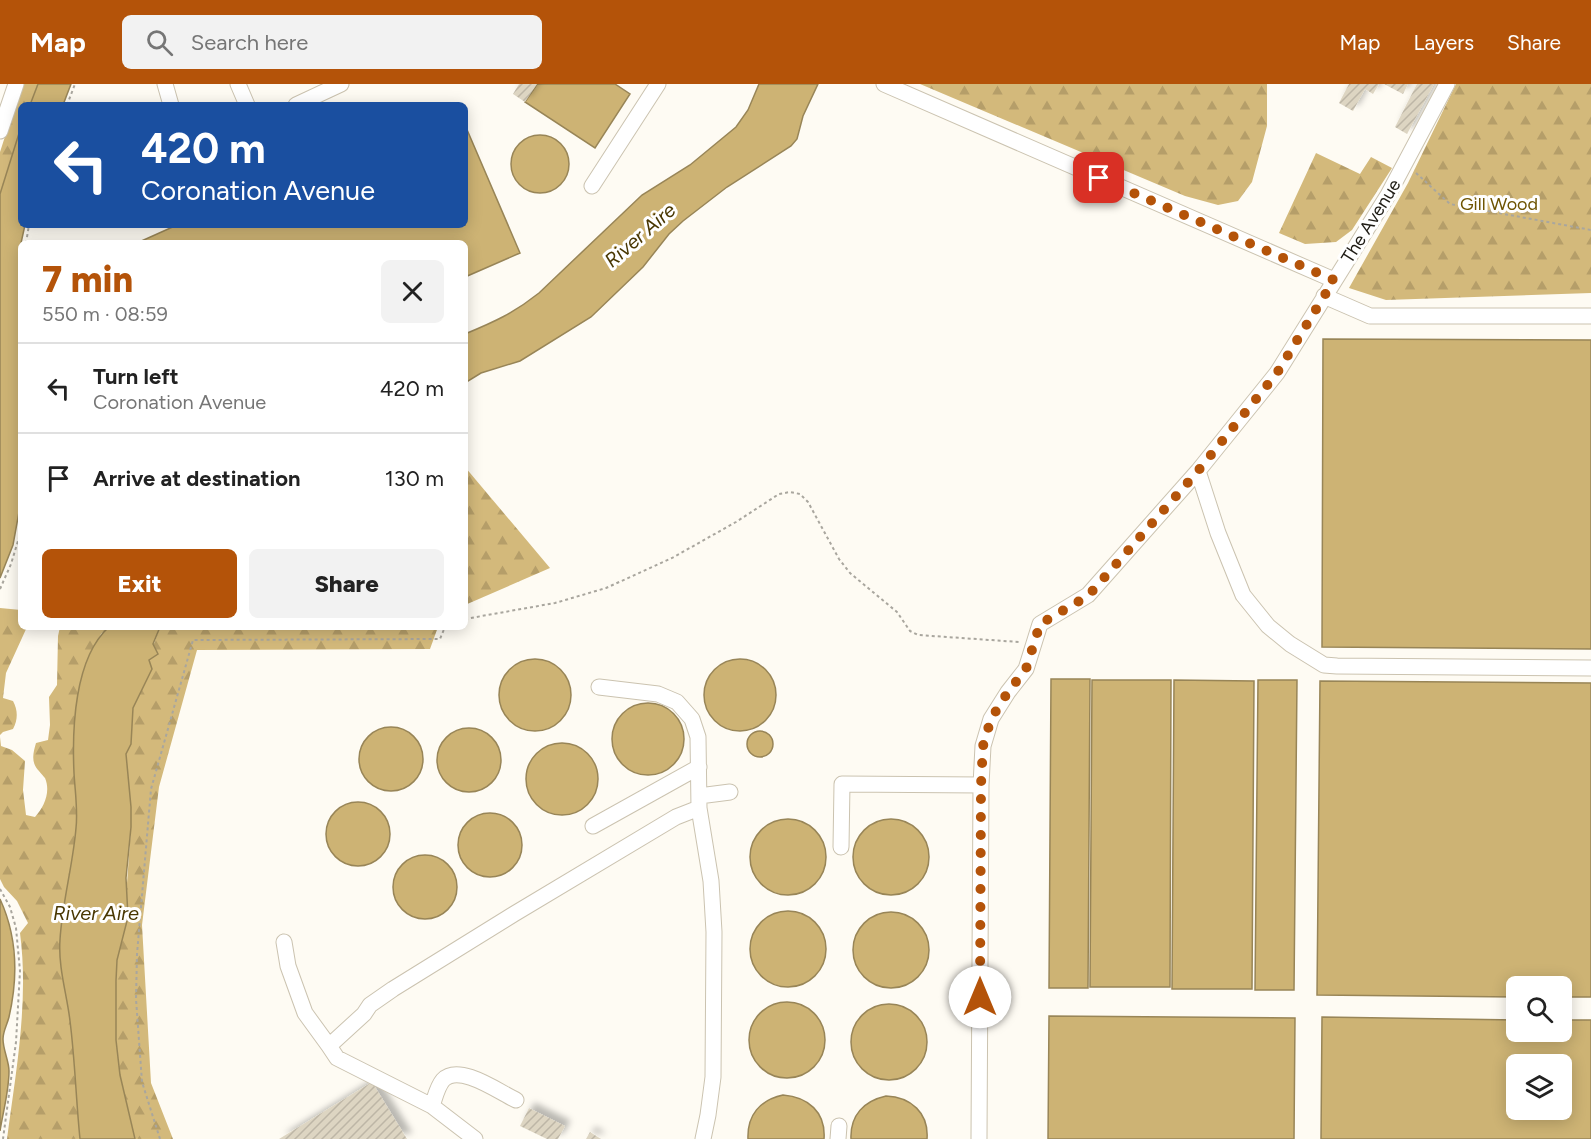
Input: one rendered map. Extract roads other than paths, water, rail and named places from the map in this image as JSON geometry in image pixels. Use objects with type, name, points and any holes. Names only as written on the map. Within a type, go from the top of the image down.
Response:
[{"type":"street","points":[[0,131],[16,84]]},
{"type":"street","points":[[165,84],[170,102]]},
{"type":"street","points":[[238,84],[246,102]]},
{"type":"street","points":[[302,102],[341,84]]},
{"type":"street","points":[[592,186],[658,84]]},
{"type":"street","points":[[885,84],[1334,280]]},
{"type":"street","name":"The Avenue","points":[[979,1139],[981,785],[983,746],[991,719],[1026,669],[1040,624],[1088,596],[1198,471],[1277,373],[1388,195],[1447,84]]},
{"type":"street","points":[[1324,296],[1370,316],[1591,316]]},
{"type":"street","points":[[1198,471],[1218,532],[1243,595],[1268,626],[1290,644],[1324,665],[1591,668]]},
{"type":"street","points":[[599,687],[658,694],[678,702],[692,719],[698,737],[699,802],[711,881],[714,932],[713,1077],[703,1139]]},
{"type":"street","points":[[593,826],[699,767]]},
{"type":"street","points":[[841,847],[842,784],[981,785]]},
{"type":"street","points":[[329,1046],[364,1014],[370,1005],[393,990],[699,802],[730,792]]},
{"type":"street","points":[[284,942],[288,966],[304,1013],[337,1058],[432,1106],[474,1139]]},
{"type":"street","points":[[432,1106],[444,1079],[455,1074],[466,1075],[516,1100]]},
{"type":"water","points":[[38,84],[71,84],[64,102],[31,102]]},
{"type":"water","points":[[537,84],[615,84],[630,94],[595,148],[525,102]]},
{"type":"water","name":"River Aire","points":[[759,84],[818,84],[803,116],[797,139],[791,146],[727,187],[683,221],[669,234],[643,267],[591,317],[520,361],[481,373],[468,381],[468,333],[504,316],[539,293],[642,195],[690,165],[736,127],[748,110]]},
{"type":"water","points":[[468,132],[520,253],[468,276],[468,240],[144,240],[170,228],[468,228]]},
{"type":"water","points":[[534,135],[546,135],[561,143],[569,158],[569,170],[561,185],[546,193],[534,193],[519,185],[511,170],[511,158],[519,143]]},
{"type":"water","points":[[18,137],[18,228],[24,228],[22,240],[18,240],[18,518],[13,545],[0,578],[0,194]]},
{"type":"water","points":[[1323,339],[1591,340],[1591,649],[1322,647]]},
{"type":"water","name":"River Aire","points":[[106,630],[159,630],[153,644],[158,654],[149,660],[152,669],[133,708],[131,744],[126,754],[131,807],[126,878],[128,917],[117,960],[116,1040],[120,1075],[135,1139],[80,1139],[72,1036],[61,971],[60,940],[77,821],[73,756],[75,716],[82,675],[97,640]]},
{"type":"water","points":[[542,659],[561,669],[569,681],[571,695],[569,709],[561,721],[549,729],[528,731],[509,721],[501,709],[499,688],[509,669],[521,661]]},
{"type":"water","points":[[747,659],[766,669],[774,681],[776,695],[774,709],[766,721],[754,729],[733,731],[714,721],[706,709],[704,688],[714,669],[726,661]]},
{"type":"water","points":[[1051,679],[1090,679],[1088,988],[1049,988]]},
{"type":"water","points":[[1092,680],[1171,680],[1170,987],[1090,987]]},
{"type":"water","points":[[1174,680],[1254,681],[1252,989],[1172,989]]},
{"type":"water","points":[[1258,680],[1297,680],[1294,990],[1255,990]]},
{"type":"water","points":[[1320,681],[1591,683],[1591,997],[1572,997],[1572,976],[1506,976],[1506,997],[1317,995]]},
{"type":"water","points":[[655,703],[674,713],[682,725],[684,739],[682,753],[674,765],[662,773],[641,775],[622,765],[614,753],[612,732],[622,713],[634,705]]},
{"type":"water","points":[[391,727],[409,733],[417,741],[423,759],[417,777],[409,785],[391,791],[373,785],[365,777],[359,759],[365,741],[373,733]]},
{"type":"water","points":[[469,728],[487,734],[495,742],[501,760],[495,778],[487,786],[469,792],[451,786],[443,778],[437,760],[443,742],[451,734]]},
{"type":"water","points":[[760,731],[769,735],[773,744],[769,753],[760,757],[751,753],[747,744],[751,735]]},
{"type":"water","points":[[569,743],[588,753],[596,765],[598,779],[596,793],[588,805],[576,813],[555,815],[536,805],[528,793],[526,772],[536,753],[548,745]]},
{"type":"water","points":[[358,802],[376,808],[384,816],[390,834],[384,852],[376,860],[358,866],[340,860],[332,852],[326,834],[332,816],[340,808]]},
{"type":"water","points":[[490,813],[508,819],[516,827],[522,845],[516,863],[508,871],[490,877],[472,871],[464,863],[458,845],[464,827],[472,819]]},
{"type":"water","points":[[781,819],[795,819],[809,825],[820,836],[826,850],[823,872],[815,884],[795,895],[781,895],[767,889],[756,878],[750,864],[750,850],[756,836],[767,825]]},
{"type":"water","points":[[884,819],[898,819],[912,825],[923,836],[927,842],[929,857],[927,872],[918,884],[906,893],[884,895],[870,889],[859,878],[853,864],[853,850],[859,836],[870,825]]},
{"type":"water","points":[[425,855],[443,861],[451,869],[457,887],[451,905],[443,913],[425,919],[407,913],[399,905],[393,887],[399,869],[407,861]]},
{"type":"water","points":[[0,899],[13,942],[15,972],[12,1002],[3,1036],[9,1071],[0,1131]]},
{"type":"water","points":[[781,911],[795,911],[809,917],[820,928],[824,934],[826,949],[824,964],[815,976],[803,985],[781,987],[767,981],[756,970],[750,956],[750,942],[756,928],[767,917]]},
{"type":"water","points":[[884,912],[898,912],[912,918],[923,929],[927,935],[929,950],[927,965],[918,977],[906,986],[884,988],[870,982],[859,971],[853,957],[853,943],[859,929],[870,918]]},
{"type":"water","points":[[780,1002],[794,1002],[808,1008],[819,1019],[825,1033],[822,1055],[814,1067],[794,1078],[780,1078],[766,1072],[755,1061],[749,1047],[749,1033],[755,1019],[766,1008]]},
{"type":"water","points":[[882,1004],[896,1004],[910,1010],[921,1021],[927,1035],[924,1057],[916,1069],[896,1080],[882,1080],[868,1074],[857,1063],[851,1049],[851,1035],[857,1021],[868,1010]]},
{"type":"water","points":[[1049,1016],[1295,1018],[1294,1139],[1048,1139]]},
{"type":"water","points":[[1322,1017],[1506,1020],[1506,1042],[1572,1042],[1572,1020],[1591,1020],[1591,1139],[1321,1139]]},
{"type":"water","points":[[783,1095],[800,1099],[814,1108],[822,1121],[824,1139],[748,1139],[748,1130],[756,1110],[775,1097]]},
{"type":"water","points":[[886,1096],[903,1099],[917,1108],[925,1121],[927,1139],[851,1139],[853,1123],[860,1110],[871,1101]]},
{"type":"park label","name":"Gill Wood","points":[[1499,204]]}]
